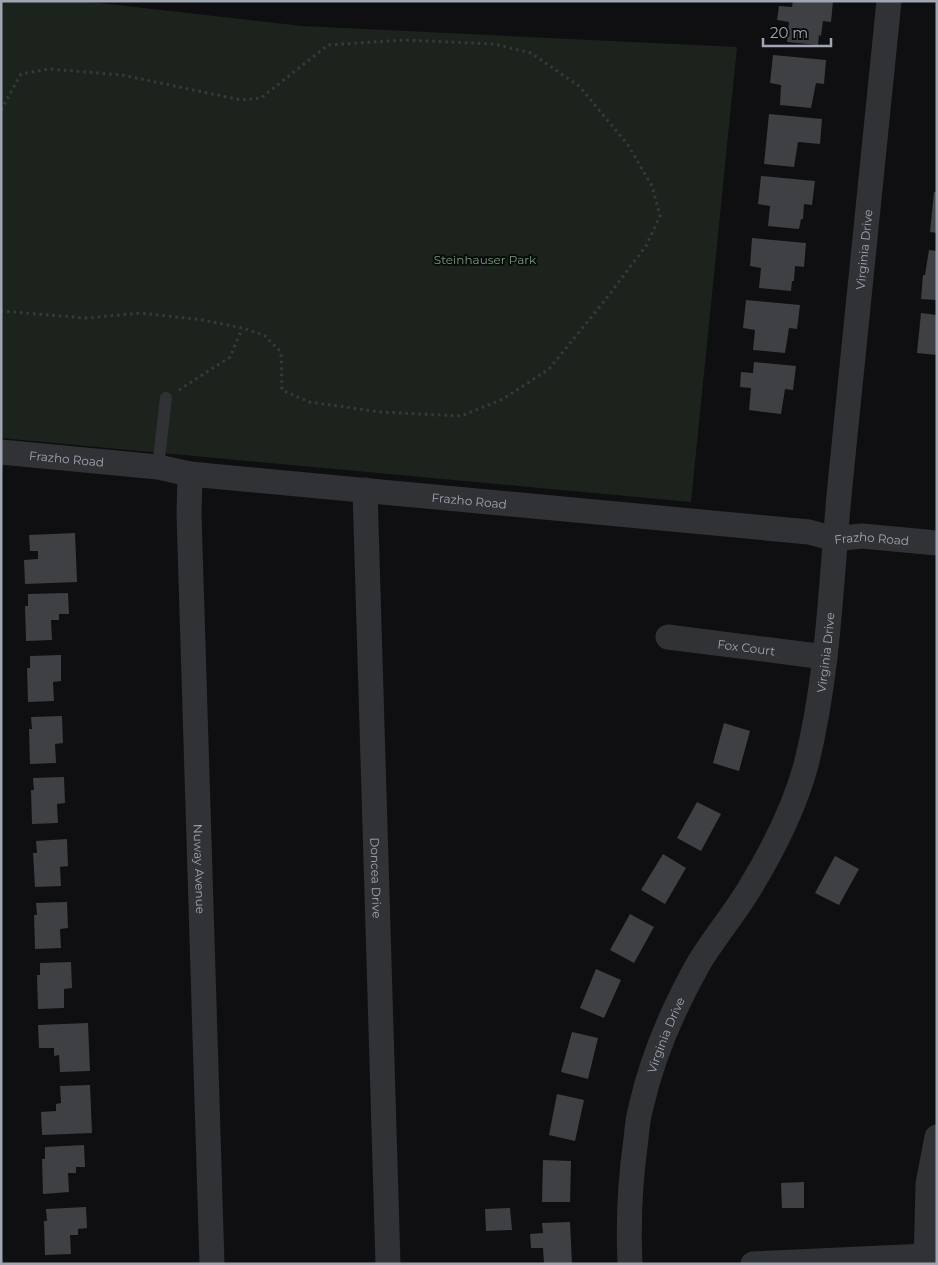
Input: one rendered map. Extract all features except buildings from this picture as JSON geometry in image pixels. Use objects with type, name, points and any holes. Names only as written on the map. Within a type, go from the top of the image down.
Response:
[{"type":"street","name":"Virginia Drive","points":[[630,1264],[628,1214],[634,1155],[643,1099],[668,1027],[688,984],[702,958],[748,891],[773,848],[794,801],[805,768],[817,710],[825,657],[835,539],[889,1]]},
{"type":"street","name":"Frazho Road","points":[[1,452],[158,466],[190,474],[809,532],[835,539],[862,536],[937,543]]},
{"type":"street","name":"Nuway Avenue","points":[[190,474],[189,524],[212,1264]]},
{"type":"street","name":"Doncea Drive","points":[[365,490],[388,1264]]},
{"type":"street","name":"Fox Court","points":[[668,637],[825,657]]},
{"type":"street","points":[[753,1264],[926,1260],[928,1184],[937,1137]]},
{"type":"lane","points":[[158,466],[166,398]]},
{"type":"path","points":[[1,110],[21,74],[50,69],[122,75],[241,100],[261,98],[328,45],[404,40],[494,44],[531,53],[578,86],[628,145],[652,186],[660,216],[646,246],[549,369],[503,399],[461,416],[380,412],[309,402],[282,390],[281,352],[264,336],[242,328],[203,320],[141,313],[84,318],[1,311]]},
{"type":"path","points":[[166,398],[230,356],[242,328]]},
{"type":"green space","name":"Steinhauser Park","points":[[1,1],[82,1],[302,26],[737,47],[691,502],[1,438]]}]
